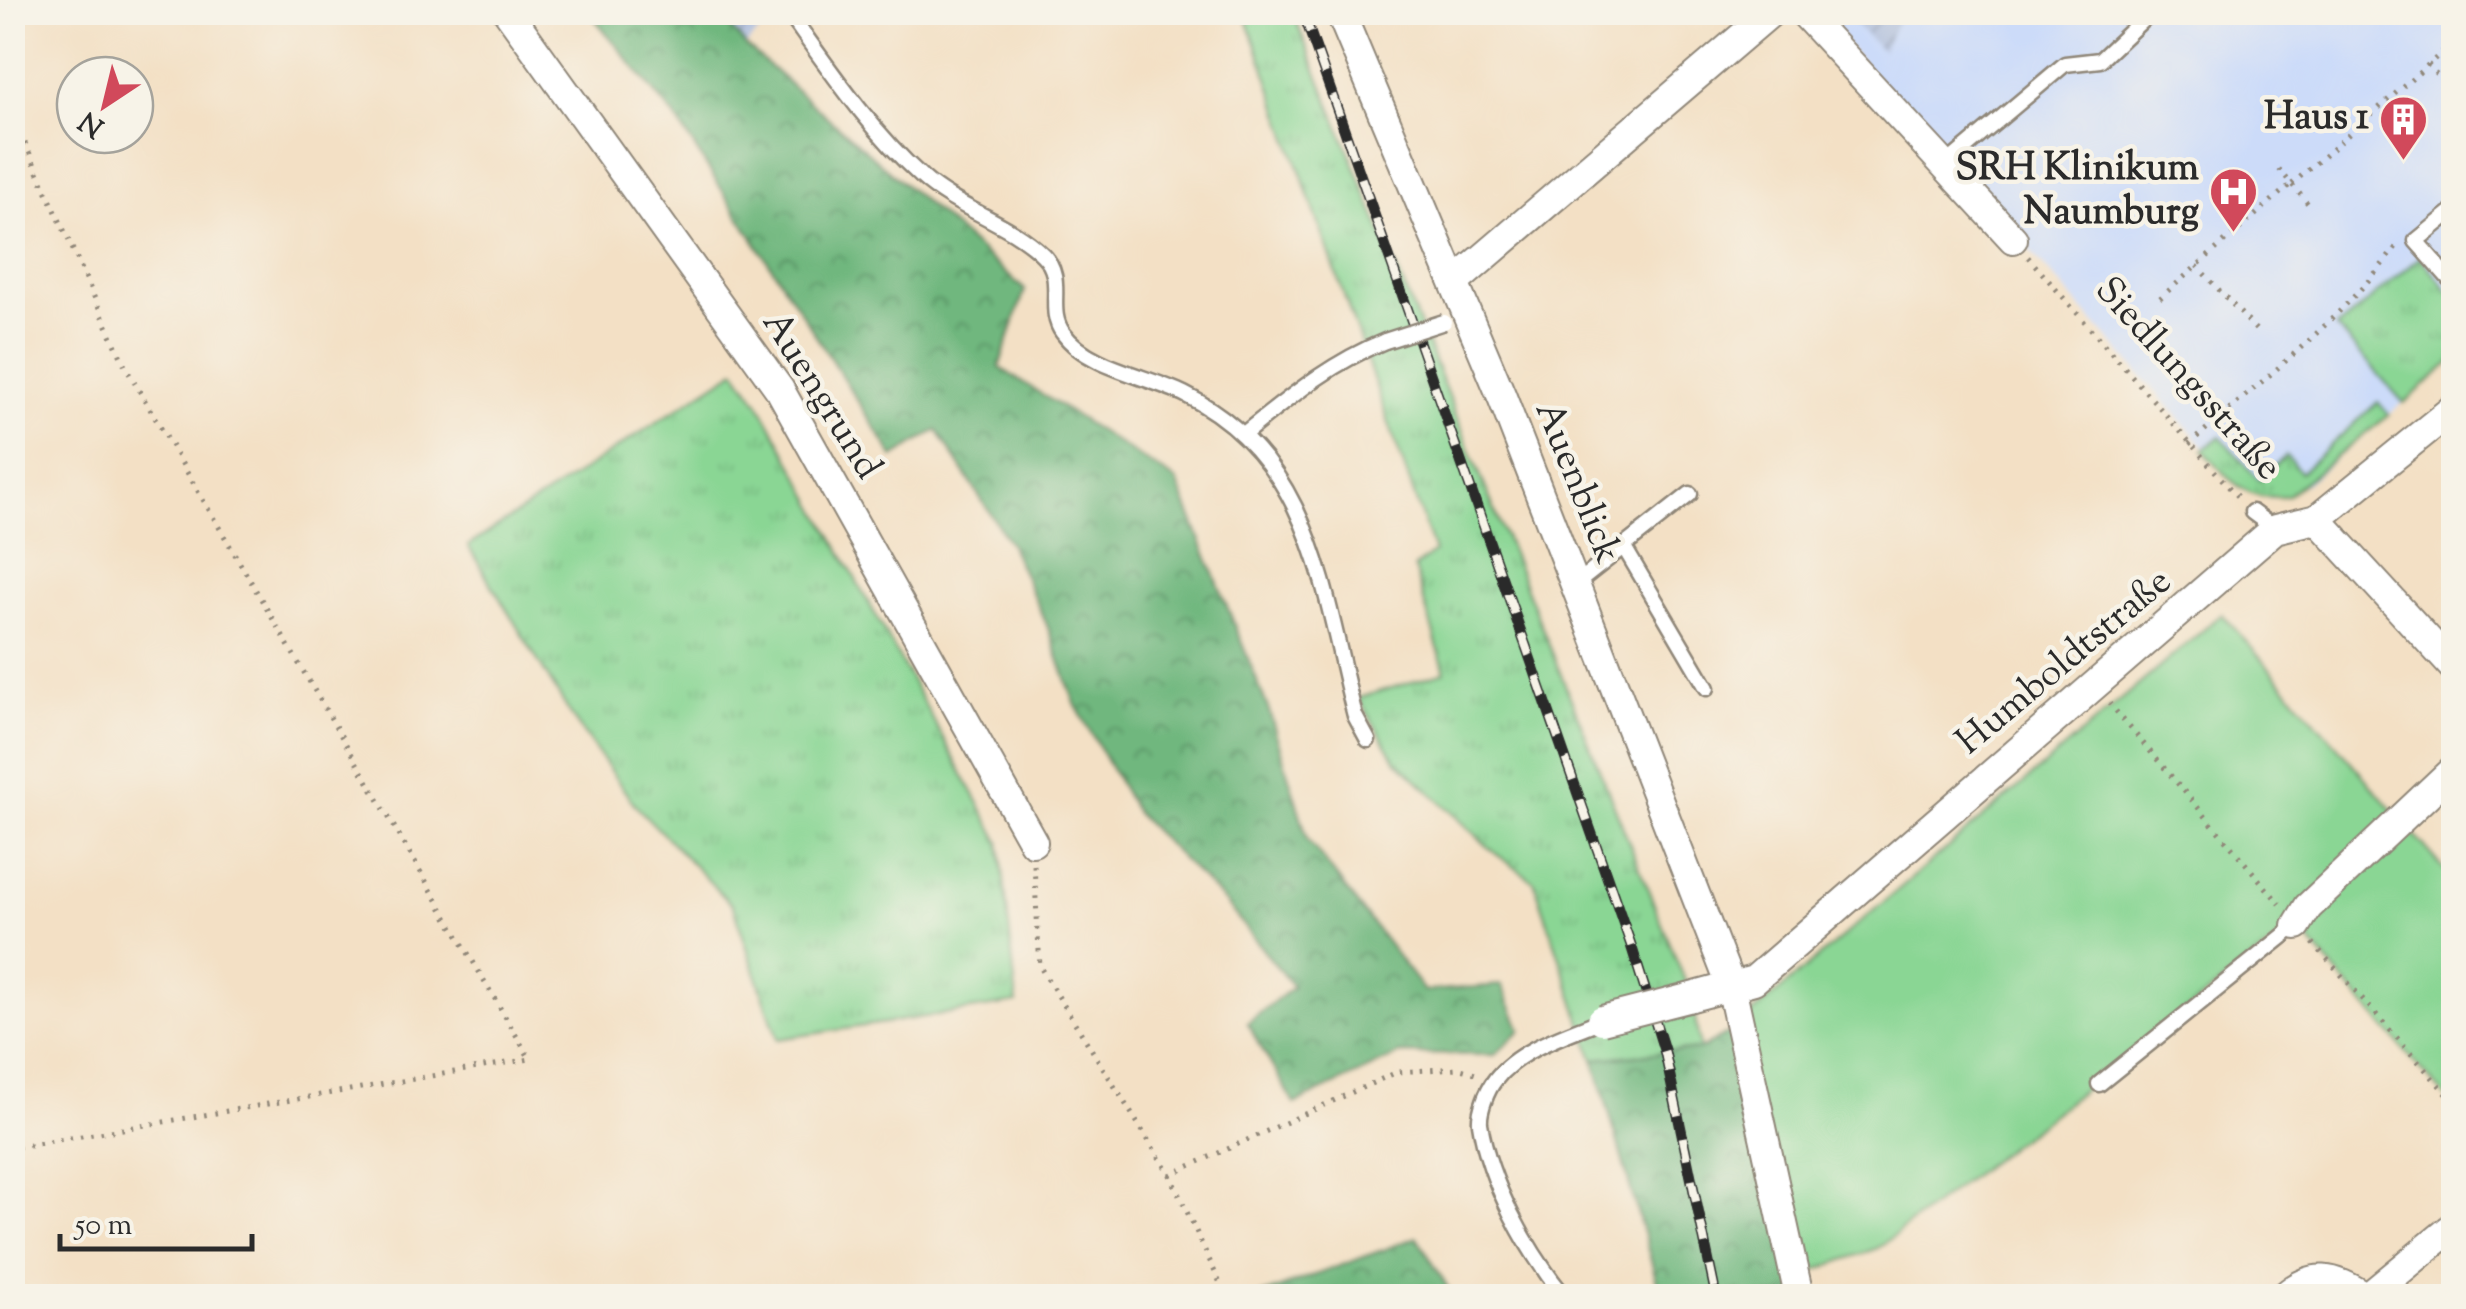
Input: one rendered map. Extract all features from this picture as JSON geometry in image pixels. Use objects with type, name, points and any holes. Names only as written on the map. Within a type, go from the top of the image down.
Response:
[{"type":"street","name":"Auengrund","points":[[508,12],[780,390],[1033,842]]},
{"type":"street","name":"Auenblick","points":[[1340,12],[1455,282],[1455,318],[1576,584],[1732,986],[1800,1296]]},
{"type":"street","points":[[1455,282],[1771,12]]},
{"type":"street","points":[[1803,12],[2013,239]]},
{"type":"street","name":"Humboldtstraße","points":[[1732,986],[1754,980],[2275,529],[2317,519],[2454,408]]},
{"type":"street","points":[[2317,519],[2454,668]]},
{"type":"street","points":[[2297,925],[2308,907],[2454,769]]},
{"type":"street","points":[[1602,1020],[1732,986]]},
{"type":"street","points":[[2285,1296],[2302,1281],[2322,1277],[2366,1296],[2454,1226]]},
{"type":"lane","points":[[788,12],[851,99],[924,179],[1044,256],[1058,278],[1057,318],[1063,334],[1096,358],[1186,395],[1245,433],[1285,483],[1310,542],[1355,716],[1368,740]]},
{"type":"lane","points":[[1945,165],[2065,64],[2100,60],[2151,12]]},
{"type":"lane","points":[[2454,210],[2416,241],[2454,284]]},
{"type":"lane","points":[[1245,433],[1352,354],[1455,318]]},
{"type":"lane","points":[[1576,584],[1690,494]]},
{"type":"lane","name":"Siedlungsstraße","points":[[2252,512],[2275,529]]},
{"type":"lane","points":[[1624,547],[1708,688]]},
{"type":"lane","points":[[2099,1084],[2297,925]]},
{"type":"lane","points":[[1564,1296],[1544,1272],[1497,1179],[1480,1120],[1495,1079],[1524,1056],[1602,1020]]},
{"type":"path","points":[[2160,298],[2454,42]]},
{"type":"path","points":[[2428,64],[2454,94]]},
{"type":"path","points":[[12,114],[126,368],[530,1059],[12,1148]]},
{"type":"path","points":[[2278,170],[2309,204]]},
{"type":"path","points":[[2188,444],[2384,264],[2412,231]]},
{"type":"path","name":"Siedlungsstraße","points":[[2013,239],[2188,444],[2252,512]]},
{"type":"path","points":[[2197,266],[2258,332]]},
{"type":"path","points":[[2095,686],[2297,925],[2454,1102]]},
{"type":"path","points":[[1033,842],[1040,966],[1170,1175],[1226,1296]]},
{"type":"path","points":[[1170,1175],[1398,1072],[1457,1068]]},
{"type":"shaded area","points":[[718,13],[779,13],[745,46]]},
{"type":"shaded area","name":"SRH Klinikum Naumburg","points":[[1818,13],[2453,13],[2453,361],[2306,484],[2270,499],[2244,491]]},
{"type":"shaded area","points":[[1844,13],[1902,13],[1882,51]]},
{"type":"green space","points":[[590,13],[718,13],[746,46],[1025,290],[999,367],[1177,481],[1269,711],[1308,840],[1424,991],[1502,985],[1521,1030],[1495,1055],[1400,1054],[1294,1104],[1247,1023],[1293,987],[1224,901],[1135,812],[1075,704],[1047,625],[1008,541],[937,430],[894,457],[675,117]]},
{"type":"green space","points":[[1245,13],[1293,13],[1692,998],[1700,1049],[1594,1059],[1534,881],[1495,853],[1395,759],[1358,698],[1445,672],[1414,568],[1434,552]]},
{"type":"green space","points":[[2420,257],[2453,296],[2453,361],[2404,403],[2337,328]]},
{"type":"green space","points":[[736,370],[759,403],[1000,842],[1017,1003],[778,1039],[733,906],[634,804],[574,720],[468,546]]},
{"type":"green space","points":[[2378,402],[2389,415],[2288,495],[2261,496],[2240,487],[2203,450],[2220,436],[2259,480],[2286,456],[2301,472]]},
{"type":"green space","points":[[2222,614],[2453,879],[2453,1106],[2296,926],[1878,1248],[1802,1275],[1731,1032]]},
{"type":"green space","points":[[1731,1032],[1808,1296],[1661,1296],[1594,1059],[1700,1049]]},
{"type":"green space","points":[[1417,1237],[1453,1296],[1259,1296]]},
{"type":"railway","points":[[1303,12],[1631,945],[1665,1053],[1716,1296]]},
{"type":"place","name":"Haus 1","points":[[2404,162]]},
{"type":"place","name":"SRH Klinikum Naumburg","points":[[2234,234]]}]
